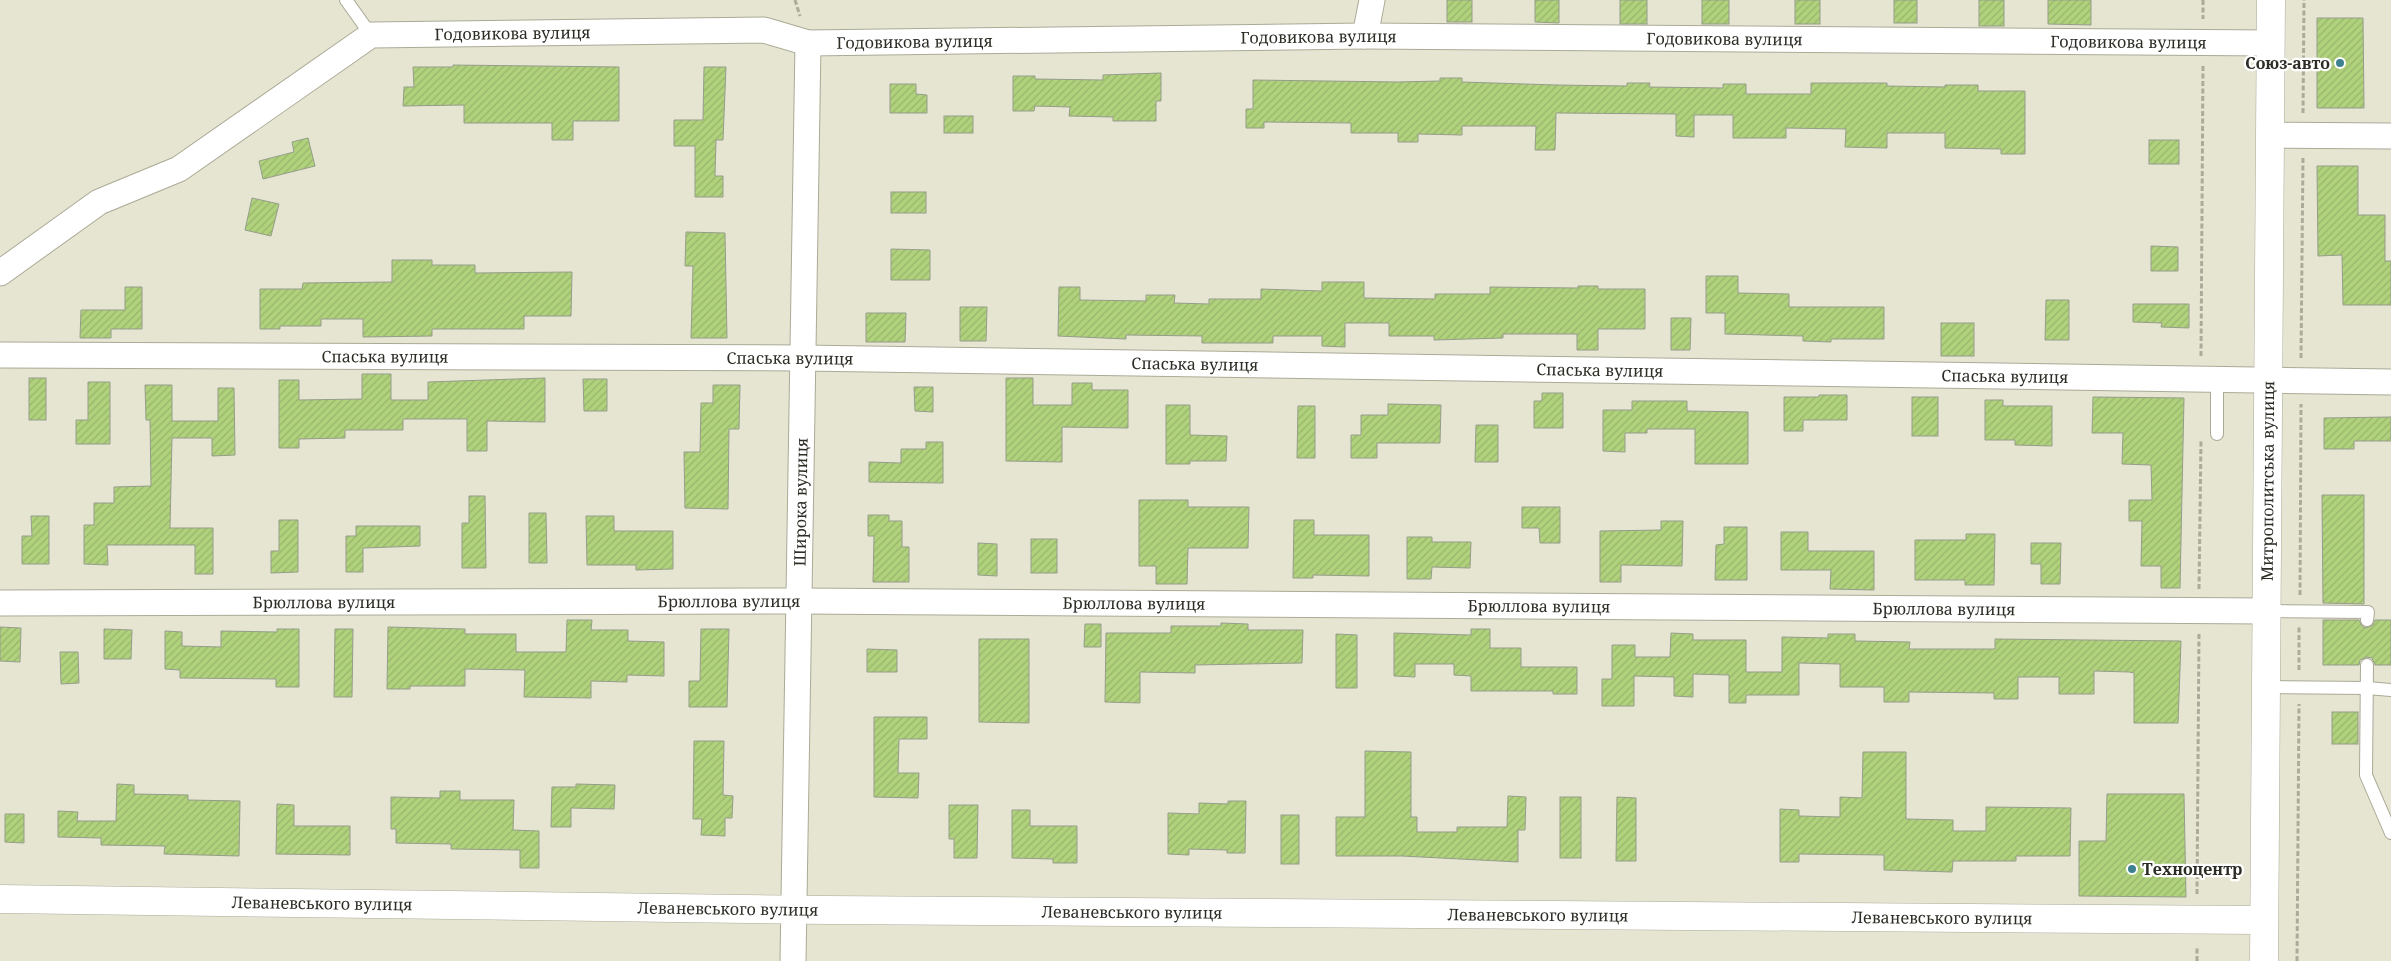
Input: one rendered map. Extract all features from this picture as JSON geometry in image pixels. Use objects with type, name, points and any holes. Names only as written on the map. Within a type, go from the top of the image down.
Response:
[{"type":"street","points":[[1365,36],[1372,0]]},
{"type":"street","name":"Митрополитська вулиця","points":[[2264,961],[2271,0]]},
{"type":"street","name":"Годовикова вулиця","points":[[371,35],[764,30],[808,44],[1365,36],[2271,43]]},
{"type":"street","points":[[0,273],[98,202],[179,169],[371,35]]},
{"type":"street","name":"Широка вулиця","points":[[794,961],[808,44]]},
{"type":"street","points":[[2270,135],[2391,136]]},
{"type":"street","name":"Спаська вулиця","points":[[0,355],[803,358],[2391,382]]},
{"type":"street","name":"Брюллова вулиця","points":[[0,603],[799,601],[2266,611]]},
{"type":"street","name":"Леваневського вулиця","points":[[0,899],[794,910],[2264,920]]},
{"type":"lane","points":[[346,0],[371,35]]},
{"type":"lane","points":[[2209,380],[2217,434]]},
{"type":"lane","points":[[2266,611],[2368,612],[2368,620]]},
{"type":"lane","points":[[2367,665],[2366,775],[2391,833]]},
{"type":"lane","points":[[2266,687],[2391,690]]},
{"type":"path","points":[[2297,961],[2304,0]]},
{"type":"path","points":[[2204,42],[2209,380]]},
{"type":"path","points":[[2198,894],[2201,437]]},
{"type":"path","points":[[2197,948],[2197,961]]},
{"type":"building","points":[[1447,0],[1472,0],[1472,22],[1447,22]]},
{"type":"building","points":[[1535,0],[1559,0],[1559,23],[1535,22]]},
{"type":"building","points":[[1620,0],[1647,0],[1647,24],[1620,24]]},
{"type":"building","points":[[1702,0],[1729,0],[1729,24],[1702,24]]},
{"type":"building","points":[[1795,0],[1820,0],[1820,24],[1795,24]]},
{"type":"building","points":[[1894,0],[1917,0],[1917,23],[1894,23]]},
{"type":"building","points":[[1979,0],[2004,0],[2004,26],[1979,26]]},
{"type":"building","points":[[2048,0],[2091,0],[2091,25],[2048,24]]},
{"type":"building","points":[[2317,18],[2363,18],[2364,108],[2317,108]]},
{"type":"building","points":[[453,65],[619,67],[619,121],[573,121],[573,140],[552,140],[552,123],[464,123],[464,105],[403,106],[404,87],[414,87],[413,67],[453,67]]},
{"type":"building","points":[[704,67],[726,67],[723,140],[716,140],[715,176],[723,176],[723,197],[695,197],[695,146],[674,146],[674,120],[703,120]]},
{"type":"building","points":[[1161,73],[1161,101],[1156,101],[1156,121],[1113,121],[1113,117],[1069,116],[1070,107],[1035,106],[1034,111],[1013,111],[1013,76],[1035,76],[1035,79],[1103,80],[1103,75]]},
{"type":"building","points":[[1440,78],[1462,78],[1462,82],[1556,85],[1627,86],[1627,83],[1650,83],[1649,87],[1723,88],[1723,84],[1746,84],[1746,94],[1811,94],[1811,83],[1887,83],[1887,86],[1945,87],[1945,85],[1978,85],[1978,91],[2025,91],[2025,154],[2001,154],[2001,149],[1945,148],[1945,133],[1887,133],[1887,148],[1845,147],[1846,129],[1786,128],[1786,138],[1733,138],[1733,115],[1694,115],[1694,137],[1676,136],[1676,114],[1556,113],[1555,150],[1535,150],[1536,126],[1462,126],[1462,135],[1418,134],[1418,142],[1398,142],[1398,133],[1351,133],[1351,123],[1264,122],[1264,128],[1246,128],[1246,109],[1253,109],[1253,80],[1398,82],[1440,81]]},
{"type":"building","points":[[890,84],[916,84],[916,94],[927,95],[927,113],[890,113]]},
{"type":"building","points":[[944,116],[973,116],[973,133],[944,133]]},
{"type":"building","points":[[308,138],[315,166],[263,179],[259,161],[294,152],[292,142]]},
{"type":"building","points":[[2149,140],[2179,140],[2179,164],[2149,164]]},
{"type":"building","points":[[2317,166],[2358,166],[2358,215],[2385,215],[2385,261],[2391,261],[2391,305],[2343,305],[2342,255],[2318,256]]},
{"type":"building","points":[[891,192],[926,192],[926,213],[891,213]]},
{"type":"building","points":[[252,198],[279,204],[271,236],[245,230]]},
{"type":"building","points":[[686,232],[725,233],[727,338],[691,338],[693,266],[685,266]]},
{"type":"building","points":[[2151,246],[2178,247],[2178,271],[2151,271]]},
{"type":"building","points":[[891,249],[930,250],[930,280],[891,280]]},
{"type":"building","points":[[392,260],[432,260],[432,265],[475,265],[475,273],[572,272],[571,316],[524,316],[524,329],[432,329],[432,336],[363,337],[363,319],[321,319],[321,326],[280,326],[280,329],[260,329],[260,289],[302,289],[303,283],[392,282]]},
{"type":"building","points":[[1706,276],[1738,276],[1738,293],[1789,294],[1789,307],[1884,307],[1884,339],[1831,339],[1831,342],[1803,341],[1803,336],[1725,334],[1725,313],[1706,313]]},
{"type":"building","points":[[1322,282],[1364,282],[1364,298],[1435,299],[1435,294],[1490,294],[1490,287],[1578,288],[1578,286],[1598,286],[1598,289],[1645,289],[1645,329],[1598,329],[1598,350],[1577,350],[1577,334],[1503,334],[1503,338],[1434,340],[1434,336],[1389,336],[1389,323],[1345,323],[1345,347],[1322,346],[1322,336],[1273,336],[1273,343],[1202,343],[1202,336],[1126,335],[1126,339],[1058,336],[1059,287],[1080,287],[1080,300],[1146,301],[1146,295],[1175,295],[1174,303],[1209,304],[1209,299],[1261,299],[1261,289],[1322,291]]},
{"type":"building","points":[[125,287],[142,287],[142,329],[111,329],[111,338],[80,338],[81,310],[125,310]]},
{"type":"building","points":[[2046,300],[2069,300],[2069,340],[2045,340]]},
{"type":"building","points":[[2133,304],[2189,304],[2189,328],[2161,327],[2162,323],[2133,322]]},
{"type":"building","points":[[960,307],[987,307],[986,341],[960,341]]},
{"type":"building","points":[[866,313],[906,313],[905,342],[866,342]]},
{"type":"building","points":[[1671,318],[1691,318],[1690,350],[1671,350]]},
{"type":"building","points":[[1941,323],[1974,323],[1974,356],[1941,356]]},
{"type":"building","points":[[362,374],[391,374],[391,400],[428,400],[428,382],[545,378],[545,422],[487,421],[487,451],[467,451],[467,419],[403,419],[403,430],[345,430],[345,438],[299,439],[299,448],[279,448],[279,380],[299,380],[299,400],[362,399]]},
{"type":"building","points":[[29,378],[46,378],[46,420],[29,420]]},
{"type":"building","points":[[1006,378],[1033,378],[1033,405],[1072,405],[1072,383],[1092,383],[1092,390],[1128,390],[1128,428],[1062,427],[1062,462],[1006,461]]},
{"type":"building","points":[[583,379],[607,379],[607,411],[584,411]]},
{"type":"building","points":[[88,382],[110,382],[110,444],[76,444],[76,420],[88,420]]},
{"type":"building","points":[[145,385],[172,385],[172,421],[218,421],[218,388],[234,388],[235,455],[212,456],[212,438],[172,438],[170,528],[213,528],[213,574],[195,574],[195,545],[107,545],[108,565],[84,564],[84,525],[94,525],[94,503],[114,503],[114,487],[151,486],[150,420],[146,420]]},
{"type":"building","points":[[713,385],[740,385],[739,429],[729,429],[728,509],[685,508],[684,452],[700,452],[701,403],[713,403]]},
{"type":"building","points":[[914,387],[933,387],[933,412],[915,411]]},
{"type":"building","points":[[1542,393],[1563,393],[1563,428],[1534,428],[1534,401],[1542,401]]},
{"type":"building","points":[[1819,395],[1847,395],[1847,420],[1803,420],[1803,431],[1784,431],[1784,397],[1819,397]]},
{"type":"building","points":[[1912,397],[1938,397],[1938,436],[1912,436]]},
{"type":"building","points":[[2093,397],[2184,398],[2180,588],[2161,588],[2161,566],[2141,566],[2142,521],[2129,521],[2129,500],[2152,500],[2151,465],[2122,464],[2123,433],[2092,433]]},
{"type":"building","points":[[1985,400],[2003,400],[2003,406],[2052,406],[2052,446],[2015,445],[2015,440],[1985,440]]},
{"type":"building","points":[[1632,401],[1687,401],[1687,411],[1748,412],[1748,464],[1695,464],[1695,429],[1647,429],[1647,433],[1625,433],[1625,452],[1603,451],[1603,410],[1632,410]]},
{"type":"building","points":[[1388,404],[1441,405],[1440,443],[1377,443],[1377,458],[1351,458],[1351,435],[1361,435],[1361,415],[1388,415]]},
{"type":"building","points":[[1166,405],[1190,405],[1190,435],[1227,436],[1226,461],[1190,461],[1190,464],[1166,464]]},
{"type":"building","points":[[1298,406],[1315,406],[1315,458],[1297,458]]},
{"type":"building","points":[[2391,417],[2391,441],[2354,441],[2354,449],[2324,449],[2324,418]]},
{"type":"building","points":[[1476,425],[1498,425],[1498,462],[1475,462]]},
{"type":"building","points":[[926,442],[943,442],[943,483],[869,482],[869,462],[901,463],[901,449],[926,449]]},
{"type":"building","points":[[2322,495],[2364,495],[2364,604],[2323,603]]},
{"type":"building","points":[[469,496],[485,496],[486,568],[462,568],[462,523],[469,523]]},
{"type":"building","points":[[1139,500],[1188,500],[1188,507],[1249,507],[1248,548],[1188,548],[1187,584],[1156,584],[1156,566],[1139,566]]},
{"type":"building","points":[[1522,507],[1560,507],[1560,543],[1540,543],[1539,528],[1522,528]]},
{"type":"building","points":[[529,513],[546,513],[547,563],[529,563]]},
{"type":"building","points":[[868,515],[889,515],[889,521],[902,521],[902,547],[909,547],[909,582],[873,582],[874,536],[868,536]]},
{"type":"building","points":[[31,516],[49,516],[49,564],[22,564],[22,536],[32,536]]},
{"type":"building","points":[[586,516],[614,516],[614,531],[673,531],[673,569],[636,570],[636,565],[587,565]]},
{"type":"building","points":[[279,520],[298,520],[298,572],[271,573],[271,551],[279,551]]},
{"type":"building","points":[[1294,520],[1314,520],[1314,535],[1369,535],[1369,576],[1313,575],[1313,578],[1293,578]]},
{"type":"building","points":[[1661,521],[1683,521],[1682,566],[1621,565],[1621,582],[1600,582],[1600,531],[1661,530]]},
{"type":"building","points":[[356,526],[420,526],[420,546],[363,548],[363,572],[346,572],[346,536],[356,536]]},
{"type":"building","points":[[1724,527],[1747,527],[1747,580],[1715,580],[1716,545],[1724,544]]},
{"type":"building","points":[[1781,532],[1808,532],[1808,551],[1874,551],[1874,590],[1830,589],[1831,570],[1781,570]]},
{"type":"building","points":[[1966,534],[1995,534],[1994,585],[1965,585],[1965,580],[1915,580],[1915,540],[1966,540]]},
{"type":"building","points":[[1407,537],[1432,537],[1432,542],[1471,542],[1470,568],[1432,567],[1431,579],[1407,579]]},
{"type":"building","points":[[1031,539],[1057,539],[1057,573],[1031,573]]},
{"type":"building","points":[[978,543],[997,544],[997,576],[978,575]]},
{"type":"building","points":[[2031,543],[2061,543],[2060,584],[2041,584],[2041,564],[2031,564]]},
{"type":"building","points":[[567,620],[592,620],[591,630],[628,630],[628,641],[664,642],[664,676],[627,675],[627,682],[591,681],[591,698],[524,697],[525,670],[465,669],[465,686],[410,686],[410,689],[387,689],[388,627],[465,629],[465,634],[516,634],[516,652],[566,652]]},
{"type":"building","points":[[2323,620],[2359,620],[2362,626],[2366,628],[2373,625],[2375,620],[2391,620],[2391,665],[2375,665],[2372,658],[2367,657],[2360,660],[2359,665],[2323,665]]},
{"type":"building","points":[[1221,623],[1248,624],[1248,630],[1303,630],[1302,663],[1195,665],[1195,673],[1140,672],[1140,703],[1105,702],[1106,633],[1171,633],[1171,626],[1221,626]]},
{"type":"building","points":[[1085,624],[1101,624],[1101,647],[1084,647]]},
{"type":"building","points":[[0,627],[21,628],[20,662],[0,661]]},
{"type":"building","points":[[104,629],[132,630],[131,659],[104,659]]},
{"type":"building","points":[[277,629],[299,629],[299,687],[276,687],[276,679],[180,678],[180,670],[165,669],[165,631],[182,632],[182,646],[221,647],[221,631],[277,632]]},
{"type":"building","points":[[335,629],[353,629],[352,697],[334,697]]},
{"type":"building","points":[[701,629],[729,629],[727,707],[689,707],[689,681],[700,681]]},
{"type":"building","points":[[1471,629],[1490,629],[1490,648],[1521,648],[1521,667],[1577,667],[1577,694],[1553,694],[1553,691],[1471,691],[1471,676],[1454,675],[1454,664],[1415,664],[1415,677],[1394,676],[1394,633],[1471,635]]},
{"type":"building","points":[[1671,633],[1693,634],[1693,640],[1746,640],[1746,672],[1782,672],[1782,637],[1828,638],[1828,634],[1855,634],[1855,641],[1910,642],[1909,649],[1995,649],[1995,639],[2181,641],[2178,723],[2134,723],[2134,673],[2129,672],[2094,671],[2094,694],[2059,694],[2059,677],[2018,677],[2018,699],[1994,699],[1994,693],[1909,692],[1909,702],[1884,702],[1884,687],[1840,687],[1840,664],[1799,663],[1799,695],[1746,695],[1746,703],[1729,703],[1729,675],[1693,674],[1693,697],[1674,696],[1674,677],[1634,676],[1634,706],[1602,706],[1602,679],[1612,679],[1612,645],[1635,645],[1635,657],[1670,657]]},
{"type":"building","points":[[1336,634],[1357,635],[1357,688],[1336,688]]},
{"type":"building","points":[[979,639],[1029,639],[1029,723],[979,722]]},
{"type":"building","points":[[867,649],[897,650],[897,672],[867,672]]},
{"type":"building","points":[[60,652],[78,652],[79,683],[61,684]]},
{"type":"building","points":[[2332,712],[2358,712],[2358,744],[2332,744]]},
{"type":"building","points":[[874,717],[927,717],[927,739],[899,739],[898,773],[919,773],[918,798],[874,797]]},
{"type":"building","points":[[694,741],[724,741],[723,795],[733,796],[732,818],[725,818],[725,836],[701,835],[702,819],[693,819]]},
{"type":"building","points":[[1365,751],[1411,752],[1411,817],[1417,817],[1417,832],[1457,832],[1457,827],[1507,827],[1508,796],[1526,797],[1525,830],[1518,830],[1518,862],[1402,856],[1336,856],[1336,817],[1365,817]]},
{"type":"building","points":[[1863,752],[1906,752],[1906,819],[1953,820],[1953,831],[1986,831],[1986,807],[2071,808],[2070,856],[2016,856],[2016,861],[1953,861],[1952,872],[1884,870],[1884,855],[1799,854],[1799,862],[1780,862],[1780,809],[1799,810],[1799,816],[1840,817],[1840,797],[1862,798]]},
{"type":"building","points":[[117,784],[134,785],[134,794],[188,795],[188,800],[240,801],[239,856],[164,854],[165,846],[101,845],[101,838],[58,837],[58,811],[78,812],[77,821],[116,821]]},
{"type":"building","points":[[576,784],[615,785],[614,809],[571,808],[571,827],[551,827],[552,787],[576,787]]},
{"type":"building","points":[[440,791],[460,791],[460,800],[514,800],[513,830],[539,831],[539,868],[520,868],[520,850],[451,849],[451,844],[396,843],[396,829],[391,829],[391,797],[440,798]]},
{"type":"building","points":[[2107,794],[2184,794],[2186,897],[2079,896],[2079,841],[2106,841]]},
{"type":"building","points":[[1560,797],[1581,797],[1581,858],[1560,858]]},
{"type":"building","points":[[1617,797],[1636,798],[1636,861],[1616,861]]},
{"type":"building","points":[[1228,801],[1246,801],[1245,853],[1227,853],[1227,850],[1189,849],[1189,855],[1168,854],[1168,813],[1199,814],[1199,803],[1228,804]]},
{"type":"building","points":[[277,804],[294,805],[294,826],[350,826],[350,855],[276,854]]},
{"type":"building","points":[[949,805],[978,805],[977,858],[954,858],[954,839],[949,839]]},
{"type":"building","points":[[1012,810],[1030,810],[1030,826],[1077,826],[1077,863],[1053,863],[1053,859],[1012,858]]},
{"type":"building","points":[[5,814],[24,814],[24,843],[5,842]]},
{"type":"building","points":[[1281,815],[1299,815],[1299,864],[1281,864]]},
{"type":"place","name":"Союз-авто","points":[[2340,63]]},
{"type":"place","name":"Техноцентр","points":[[2132,869]]}]
